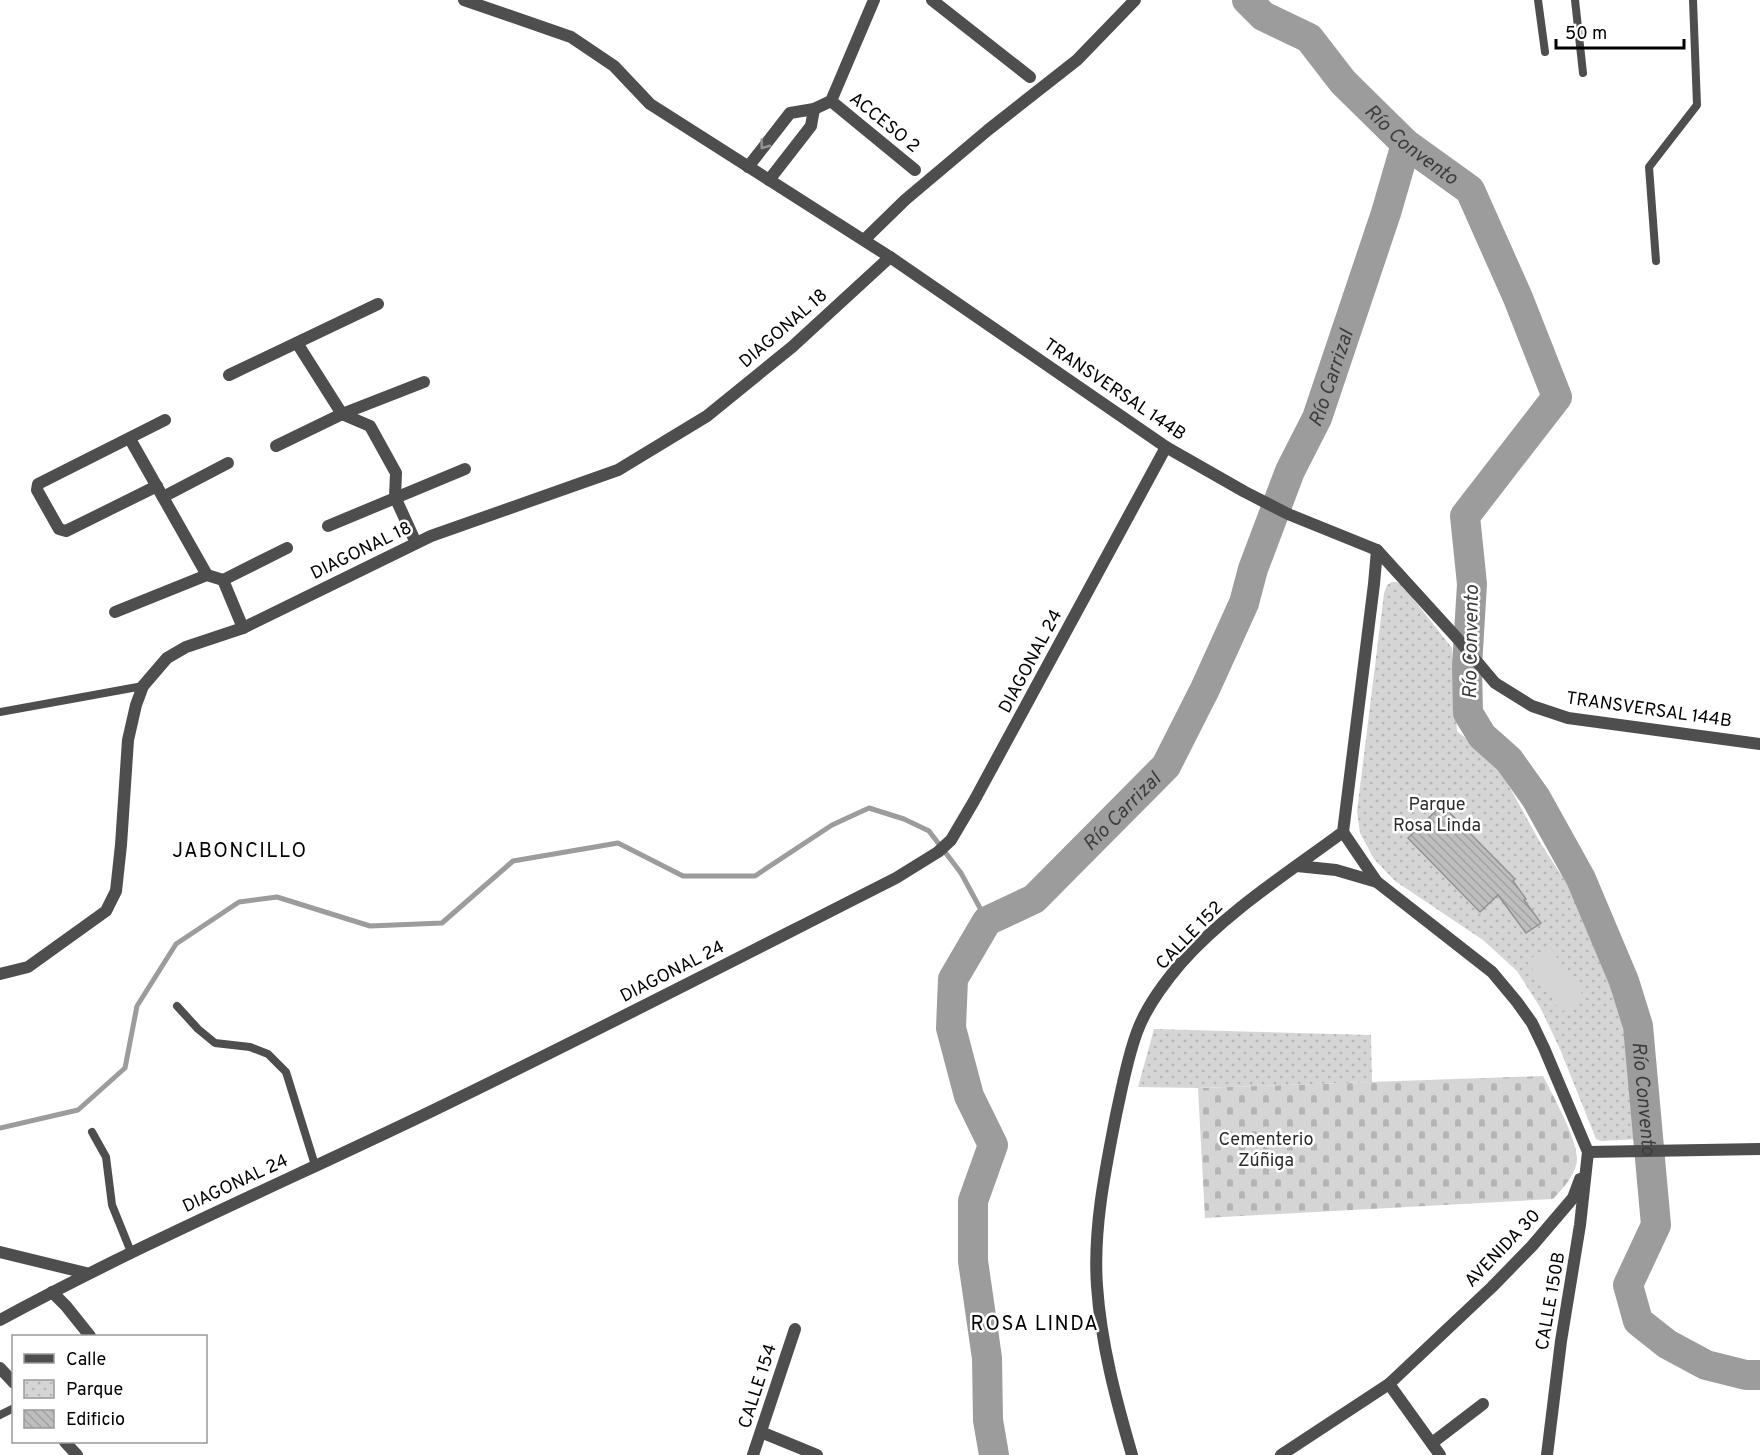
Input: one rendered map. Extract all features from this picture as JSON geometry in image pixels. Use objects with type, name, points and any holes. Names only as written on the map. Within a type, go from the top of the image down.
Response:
[{"type":"street","name":"TRANSVERSAL 144B","points":[[464,0],[571,37],[615,66],[650,104],[890,256],[1166,447],[1288,514],[1377,550],[1495,683],[1532,706],[1568,718],[1760,744]]},
{"type":"street","points":[[748,167],[790,114],[814,109],[831,101],[874,0]]},
{"type":"street","points":[[932,0],[1030,77]]},
{"type":"street","points":[[864,240],[914,192],[1077,60],[1135,0]]},
{"type":"street","name":"ACCESO 2","points":[[831,101],[915,170]]},
{"type":"street","points":[[769,180],[811,126],[814,109]]},
{"type":"street","name":"DIAGONAL 18","points":[[0,975],[28,967],[106,911],[116,891],[128,740],[136,705],[143,686],[167,658],[186,647],[243,628],[416,543],[618,470],[706,416],[792,347],[890,256]]},
{"type":"street","points":[[229,375],[378,304]]},
{"type":"street","points":[[297,344],[342,414],[370,426],[396,473],[395,497],[416,543]]},
{"type":"street","points":[[276,446],[342,414],[424,382]]},
{"type":"street","points":[[157,486],[66,531],[59,529],[37,490],[38,484],[165,420]]},
{"type":"street","points":[[130,439],[207,575]]},
{"type":"street","name":"DIAGONAL 24","points":[[0,1320],[86,1273],[433,1110],[571,1042],[896,878],[938,852],[951,840],[974,801],[1166,447]]},
{"type":"street","points":[[163,497],[228,463]]},
{"type":"street","points":[[327,526],[465,469]]},
{"type":"street","points":[[115,612],[207,575],[223,580],[287,548]]},
{"type":"street","points":[[1377,550],[1343,832],[1377,882],[1492,972],[1505,985],[1532,1023],[1588,1152],[1760,1149]]},
{"type":"street","points":[[223,580],[243,628]]},
{"type":"street","name":"CALLE 152","points":[[1132,1455],[1109,1368],[1096,1266],[1103,1188],[1111,1140],[1129,1060],[1143,1018],[1182,962],[1249,901],[1343,832]]},
{"type":"street","points":[[1297,866],[1336,870],[1377,882]]},
{"type":"street","name":"AVENIDA 30","points":[[1281,1455],[1389,1384],[1492,1287],[1532,1246],[1570,1201],[1579,1183],[1588,1152]]},
{"type":"street","name":"CALLE 150B","points":[[1547,1455],[1560,1351],[1578,1245],[1588,1152]]},
{"type":"street","points":[[0,1252],[86,1273]]},
{"type":"street","points":[[52,1292],[89,1335]]},
{"type":"street","name":"CALLE 154","points":[[753,1455],[795,1329]]},
{"type":"street","points":[[0,1368],[12,1381]]},
{"type":"street","points":[[1389,1384],[1440,1455]]},
{"type":"street","points":[[1432,1443],[1483,1404]]},
{"type":"street","points":[[761,1432],[817,1455]]},
{"type":"street","points":[[66,1443],[77,1455]]},
{"type":"lane","points":[[1538,0],[1545,52]]},
{"type":"lane","points":[[1575,0],[1583,73]]},
{"type":"lane","points":[[1656,261],[1649,166],[1697,105],[1693,0]]},
{"type":"lane","points":[[0,712],[143,686]]},
{"type":"lane","points":[[177,1006],[198,1029],[215,1043],[250,1047],[268,1054],[286,1072],[315,1166]]},
{"type":"lane","points":[[92,1132],[106,1157],[112,1205],[131,1252]]},
{"type":"green space","name":"Parque Rosa Linda","points":[[1397,582],[1404,587],[1452,648],[1457,731],[1496,763],[1540,842],[1586,914],[1618,994],[1640,1139],[1601,1141],[1596,1139],[1560,1049],[1540,1007],[1517,971],[1483,940],[1395,881],[1374,859],[1360,833],[1357,811],[1384,593],[1387,585]]},
{"type":"green space","points":[[1549,946],[1584,997],[1561,1012],[1527,961]]},
{"type":"green space","points":[[1154,1029],[1371,1035],[1372,1082],[1198,1088],[1138,1087]]},
{"type":"green space","name":"Cementerio Zúñiga","points":[[1543,1076],[1569,1129],[1577,1159],[1572,1175],[1553,1199],[1205,1218],[1198,1088]]},
{"type":"building","points":[[1442,805],[1515,879],[1513,881],[1526,899],[1524,900],[1541,923],[1526,933],[1498,895],[1480,912],[1408,838]]},
{"type":"waterway","name":"Río Convento","points":[[1247,0],[1263,16],[1309,38],[1343,82],[1406,144],[1470,190],[1518,298],[1557,397],[1465,516],[1472,584],[1467,666],[1468,713],[1482,736],[1509,760],[1536,798],[1581,879],[1624,981],[1638,1026],[1656,1225],[1628,1285],[1638,1321],[1667,1344],[1706,1365],[1746,1375],[1760,1375]]},
{"type":"waterway","name":"Río Carrizal","points":[[994,1455],[988,1420],[987,1358],[973,1261],[973,1201],[993,1145],[969,1096],[951,1028],[953,979],[987,921],[1034,899],[1166,766],[1205,689],[1244,603],[1253,569],[1290,471],[1317,418],[1386,213],[1406,144]]},
{"type":"waterway","points":[[0,1128],[78,1110],[125,1068],[137,1006],[176,944],[239,902],[277,897],[370,926],[442,923],[513,861],[618,843],[683,876],[755,876],[832,825],[869,808],[904,819],[929,831],[961,873],[987,921]]},
{"type":"district","name":"JABONCILLO","points":[[240,850]]},
{"type":"district","name":"ROSA LINDA","points":[[1035,1323]]}]
